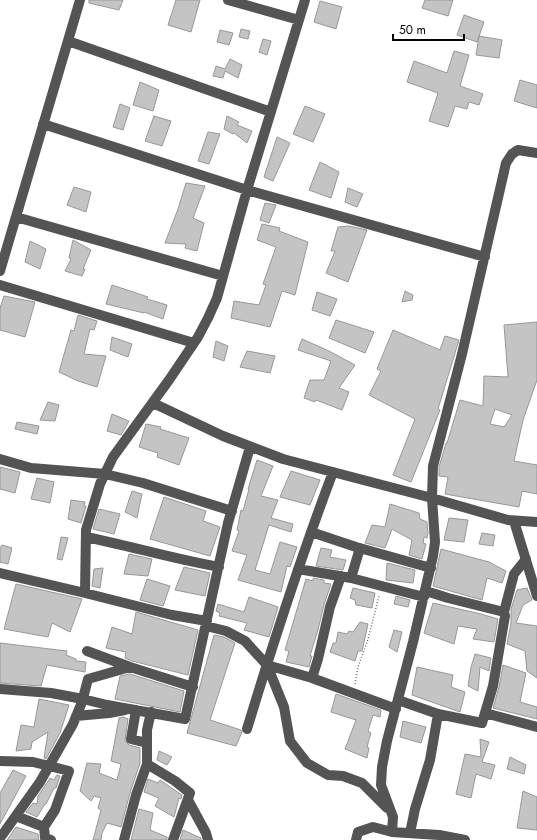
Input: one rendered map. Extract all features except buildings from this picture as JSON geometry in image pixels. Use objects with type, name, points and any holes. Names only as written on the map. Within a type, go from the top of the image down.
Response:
[{"type":"street","points":[[0,271],[80,0]]},
{"type":"street","points":[[228,0],[299,20]]},
{"type":"street","points":[[85,592],[86,530],[100,484],[113,457],[153,403],[194,343],[217,298],[305,0]]},
{"type":"street","points":[[68,41],[271,112]]},
{"type":"street","points":[[44,124],[248,190],[485,257]]},
{"type":"street","points":[[392,832],[392,817],[381,785],[381,778],[387,741],[432,568],[435,542],[432,498],[433,466],[462,354],[506,163],[512,154],[518,150],[537,153]]},
{"type":"street","points":[[16,217],[224,276]]},
{"type":"street","points":[[0,285],[194,343]]},
{"type":"street","points":[[153,403],[223,436],[283,459],[432,498],[508,520],[537,522]]},
{"type":"street","points":[[0,689],[51,693],[83,698],[107,705],[152,712],[185,720],[232,511],[250,447]]},
{"type":"street","points":[[0,459],[31,468],[105,474],[142,483],[232,511]]},
{"type":"street","points":[[247,729],[266,665],[298,569],[333,472]]},
{"type":"street","points":[[514,521],[537,596]]},
{"type":"street","points":[[311,532],[360,548],[432,568]]},
{"type":"street","points":[[86,537],[219,567]]},
{"type":"street","points":[[351,578],[360,548]]},
{"type":"street","points":[[266,665],[397,705],[482,723],[495,678],[505,616],[504,612],[514,574],[526,559]]},
{"type":"street","points":[[298,569],[341,576],[382,586],[448,598],[504,612]]},
{"type":"street","points":[[0,574],[85,592],[207,623],[245,641],[266,665],[284,707],[290,742],[307,763],[328,775],[343,776],[362,783],[390,811]]},
{"type":"street","points":[[312,678],[330,607],[341,576]]},
{"type":"street","points":[[87,651],[130,667],[193,687]]},
{"type":"street","points":[[0,838],[40,782],[49,766],[76,716],[88,679],[130,667]]},
{"type":"street","points":[[76,716],[133,709]]},
{"type":"street","points":[[133,709],[130,739],[147,743]]},
{"type":"street","points":[[124,840],[136,795],[147,764],[148,730],[152,712]]},
{"type":"street","points":[[485,713],[537,727]]},
{"type":"street","points":[[410,833],[415,809],[430,760],[438,714]]},
{"type":"street","points":[[0,761],[33,762],[69,771],[55,810],[44,827],[45,838],[51,840]]},
{"type":"street","points":[[147,764],[176,781],[190,793],[173,840]]},
{"type":"street","points":[[188,800],[206,833],[208,840]]},
{"type":"street","points":[[16,816],[44,827]]},
{"type":"street","points":[[356,840],[358,832],[373,827],[392,832],[439,835],[465,840]]},
{"type":"path","points":[[354,693],[358,667],[368,639],[382,586]]}]
